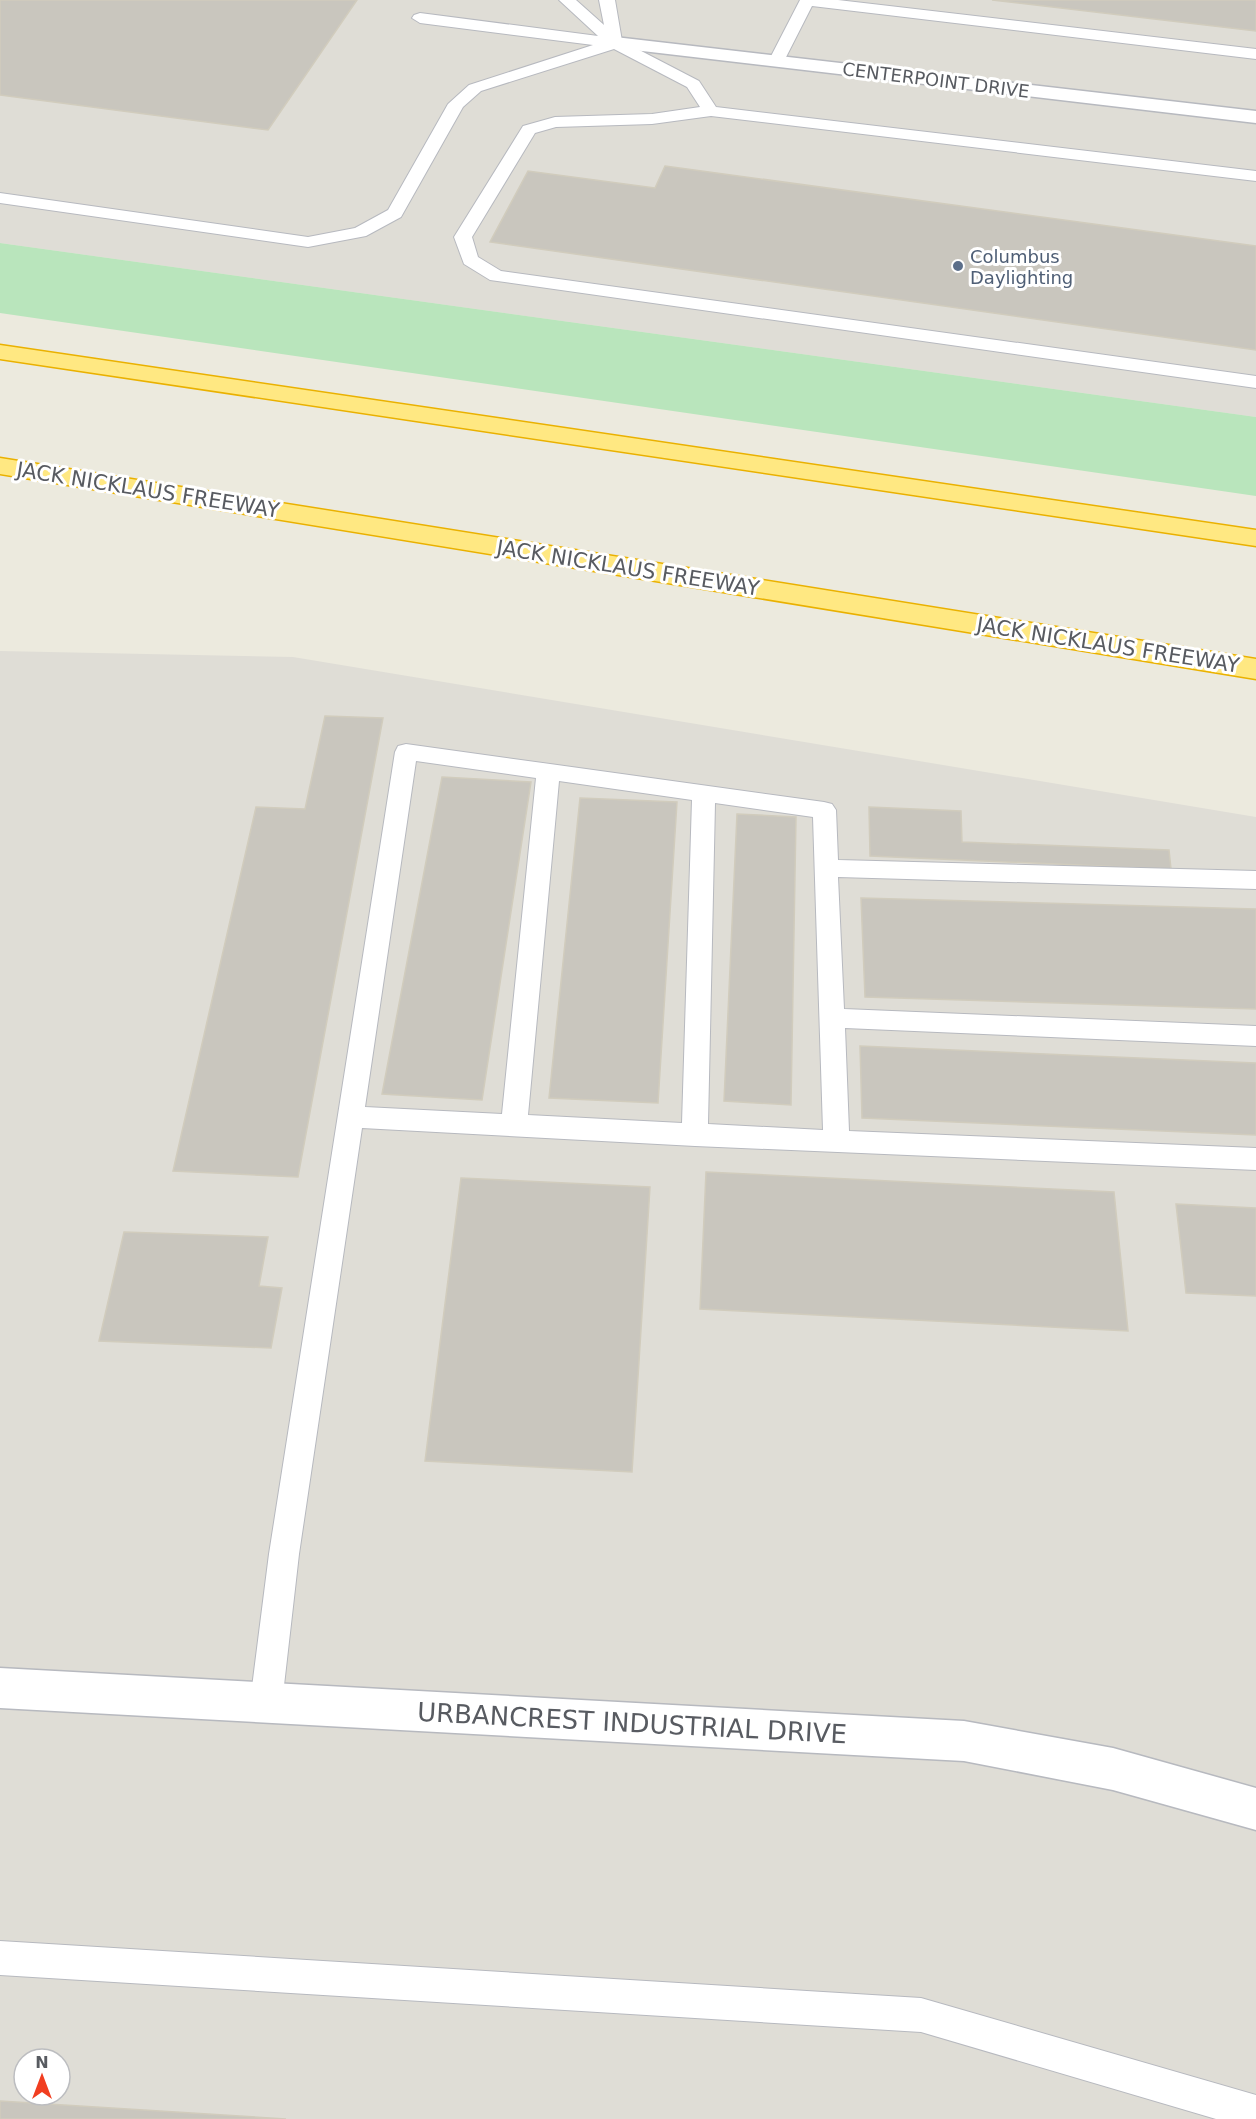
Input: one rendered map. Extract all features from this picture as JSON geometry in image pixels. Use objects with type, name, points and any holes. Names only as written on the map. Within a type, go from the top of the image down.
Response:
[{"type":"highway","points":[[0,352],[1256,538]]},
{"type":"highway","name":"JACK NICKLAUS FREEWAY","points":[[0,466],[1256,669]]},
{"type":"highway","points":[[1142,651],[1256,675]]},
{"type":"street","name":"CENTERPOINT DRIVE","points":[[615,43],[1256,117]]},
{"type":"street","name":"URBANCREST INDUSTRIAL DRIVE","points":[[0,1688],[964,1741],[1113,1769],[1256,1809]]},
{"type":"lane","points":[[567,0],[615,43],[693,84],[711,111]]},
{"type":"lane","points":[[608,0],[615,43]]},
{"type":"lane","points":[[776,62],[807,1],[1256,54]]},
{"type":"lane","points":[[420,18],[615,43]]},
{"type":"lane","points":[[0,198],[308,242],[360,232],[395,213],[456,104],[475,88],[615,43]]},
{"type":"lane","points":[[1256,176],[711,111],[651,119],[555,122],[529,130],[463,237],[470,260],[496,276],[1256,382]]},
{"type":"lane","points":[[266,1703],[284,1554],[406,752],[824,810],[836,1141]]},
{"type":"lane","points":[[514,1126],[548,772]]},
{"type":"lane","points":[[695,1135],[704,793]]},
{"type":"lane","points":[[826,868],[1256,880]]},
{"type":"lane","points":[[831,1018],[1256,1036]]},
{"type":"lane","points":[[351,1117],[1256,1160]]},
{"type":"lane","points":[[0,1958],[921,2015],[1256,2113]]},
{"type":"shaded area","points":[[0,0],[1256,0],[1256,417],[0,243]]},
{"type":"shaded area","points":[[0,651],[293,657],[1256,817],[1256,2119],[0,2119]]},
{"type":"green space","points":[[0,243],[1256,417],[1256,496],[0,313]]},
{"type":"building","points":[[0,0],[357,0],[268,130],[0,95]]},
{"type":"building","points":[[992,0],[1256,0],[1256,31]]},
{"type":"building","points":[[665,166],[1256,246],[1256,350],[490,242],[528,171],[655,188]]},
{"type":"building","points":[[325,716],[383,718],[298,1177],[173,1171],[256,807],[305,809]]},
{"type":"building","points":[[442,777],[531,782],[482,1100],[382,1094]]},
{"type":"building","points":[[580,798],[677,802],[658,1103],[549,1098]]},
{"type":"building","points":[[869,807],[961,811],[962,842],[1169,850],[1171,869],[870,856]]},
{"type":"building","points":[[737,814],[796,817],[791,1105],[724,1101]]},
{"type":"building","points":[[861,898],[1256,909],[1256,1009],[865,997]]},
{"type":"building","points":[[860,1046],[1256,1063],[1256,1135],[862,1118]]},
{"type":"building","points":[[706,1172],[1114,1192],[1128,1331],[700,1309]]},
{"type":"building","points":[[461,1178],[650,1187],[632,1472],[425,1461]]},
{"type":"building","points":[[1176,1204],[1256,1208],[1256,1296],[1186,1293]]},
{"type":"building","points":[[124,1232],[268,1237],[259,1286],[282,1288],[271,1348],[99,1341]]},
{"type":"building","points":[[0,2101],[12,2102],[12,2107],[72,2106],[286,2119],[0,2119]]},
{"type":"place","name":"Columbus Daylighting","points":[[958,266]]}]
